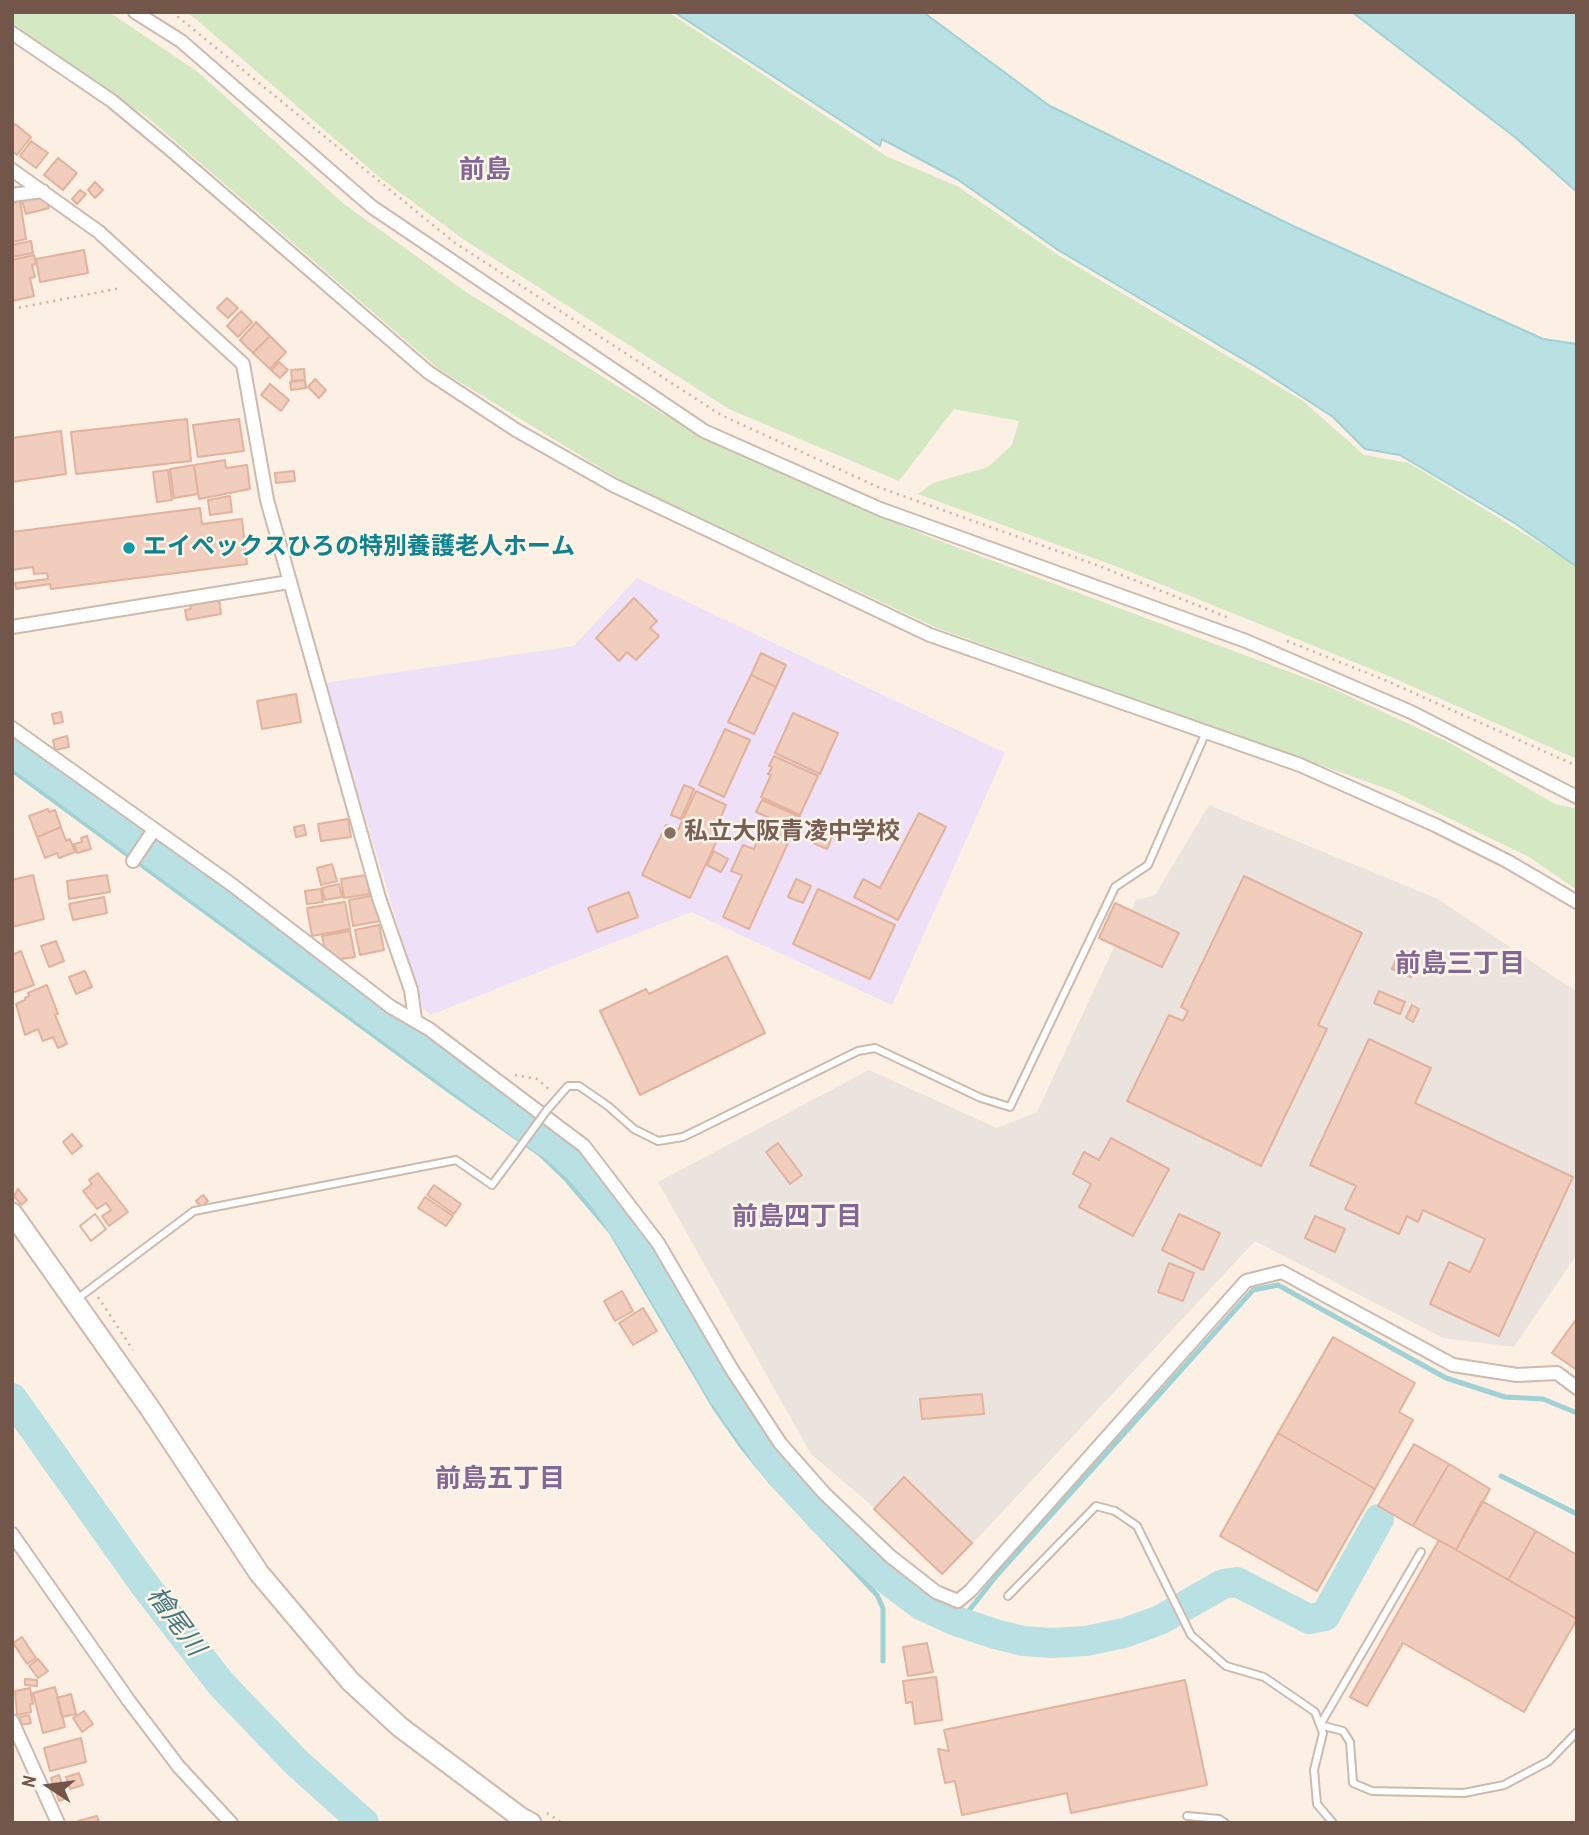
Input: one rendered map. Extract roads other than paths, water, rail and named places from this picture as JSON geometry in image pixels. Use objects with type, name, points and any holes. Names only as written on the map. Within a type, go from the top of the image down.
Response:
[{"type":"street","points":[[135,12],[181,41],[372,207],[705,431],[880,509],[1245,641],[1411,712],[1577,797]]},
{"type":"street","points":[[12,33],[54,60],[131,117],[428,372],[516,430],[613,485],[930,635],[1300,765],[1435,825],[1507,861],[1577,902]]},
{"type":"street","points":[[12,170],[99,232],[243,364],[267,500],[379,898],[411,990],[415,1019]]},
{"type":"street","points":[[12,195],[43,191]]},
{"type":"street","points":[[12,628],[289,582]]},
{"type":"street","points":[[12,728],[231,884],[391,1007],[415,1019],[584,1146],[658,1243],[731,1368],[779,1443],[824,1493],[890,1556],[936,1592],[958,1601],[970,1591],[1246,1281],[1282,1272],[1453,1365],[1517,1375],[1557,1374],[1577,1388]]},
{"type":"street","points":[[133,861],[153,831]]},
{"type":"street","points":[[12,1213],[75,1300],[259,1573],[349,1681],[400,1727],[520,1816],[536,1816]]},
{"type":"street","points":[[12,1534],[129,1701],[179,1767],[231,1823]]},
{"type":"street","points":[[12,1721],[58,1823]]},
{"type":"lane","points":[[75,1300],[194,1211],[456,1160],[492,1185],[568,1086],[579,1086],[608,1106],[634,1129],[658,1141],[682,1137],[858,1051],[876,1048],[981,1098],[1010,1107],[1115,887],[1148,865],[1206,732]]},
{"type":"lane","points":[[1008,1596],[1096,1506],[1115,1511],[1137,1526],[1191,1635],[1227,1666],[1264,1677],[1315,1712],[1323,1733],[1314,1770],[1317,1804],[1333,1823]]},
{"type":"lane","points":[[1320,1725],[1420,1552]]},
{"type":"lane","points":[[1320,1725],[1343,1731],[1350,1742],[1353,1783],[1372,1791],[1464,1793],[1504,1785],[1549,1761],[1577,1731]]},
{"type":"lane","points":[[1187,1816],[1219,1819],[1225,1823]]},
{"type":"water","points":[[674,12],[923,12],[1050,106],[1293,226],[1543,339],[1577,344],[1577,567],[1516,524],[1400,455],[1365,449],[1333,417],[1261,370],[1058,250],[957,179],[882,139],[880,146]]},
{"type":"water","points":[[1352,12],[1577,12],[1577,192],[1516,138]]},
{"type":"waterway","points":[[12,750],[555,1147],[580,1170],[604,1198],[636,1246],[724,1395],[774,1466],[821,1518],[884,1577],[921,1605],[956,1621],[995,1634],[1023,1641],[1052,1643],[1086,1641],[1124,1633],[1160,1620],[1223,1584],[1237,1582],[1309,1619],[1325,1616],[1379,1519]]},
{"type":"waterway","points":[[12,770],[451,1092],[540,1154],[565,1178],[611,1232],[715,1408],[743,1448],[770,1481],[877,1595],[883,1608],[883,1661]]},
{"type":"waterway","points":[[960,1622],[997,1575],[1253,1290],[1278,1285],[1446,1378],[1505,1397],[1543,1399],[1577,1413]]},
{"type":"waterway","name":"檜尾川","points":[[12,1398],[144,1584],[221,1684],[297,1763],[364,1823]]},
{"type":"waterway","points":[[1501,1476],[1577,1514]]},
{"type":"place","name":"エイぺックスひろの特別養護老人ホーム","points":[[129,548]]},
{"type":"place","name":"私立大阪青凌中学校","points":[[670,833]]},
{"type":"district","name":"前島","points":[[485,171]]},
{"type":"district","name":"前島三丁目","points":[[1460,965]]},
{"type":"district","name":"前島四丁目","points":[[797,1218]]},
{"type":"district","name":"前島五丁目","points":[[500,1480]]}]
